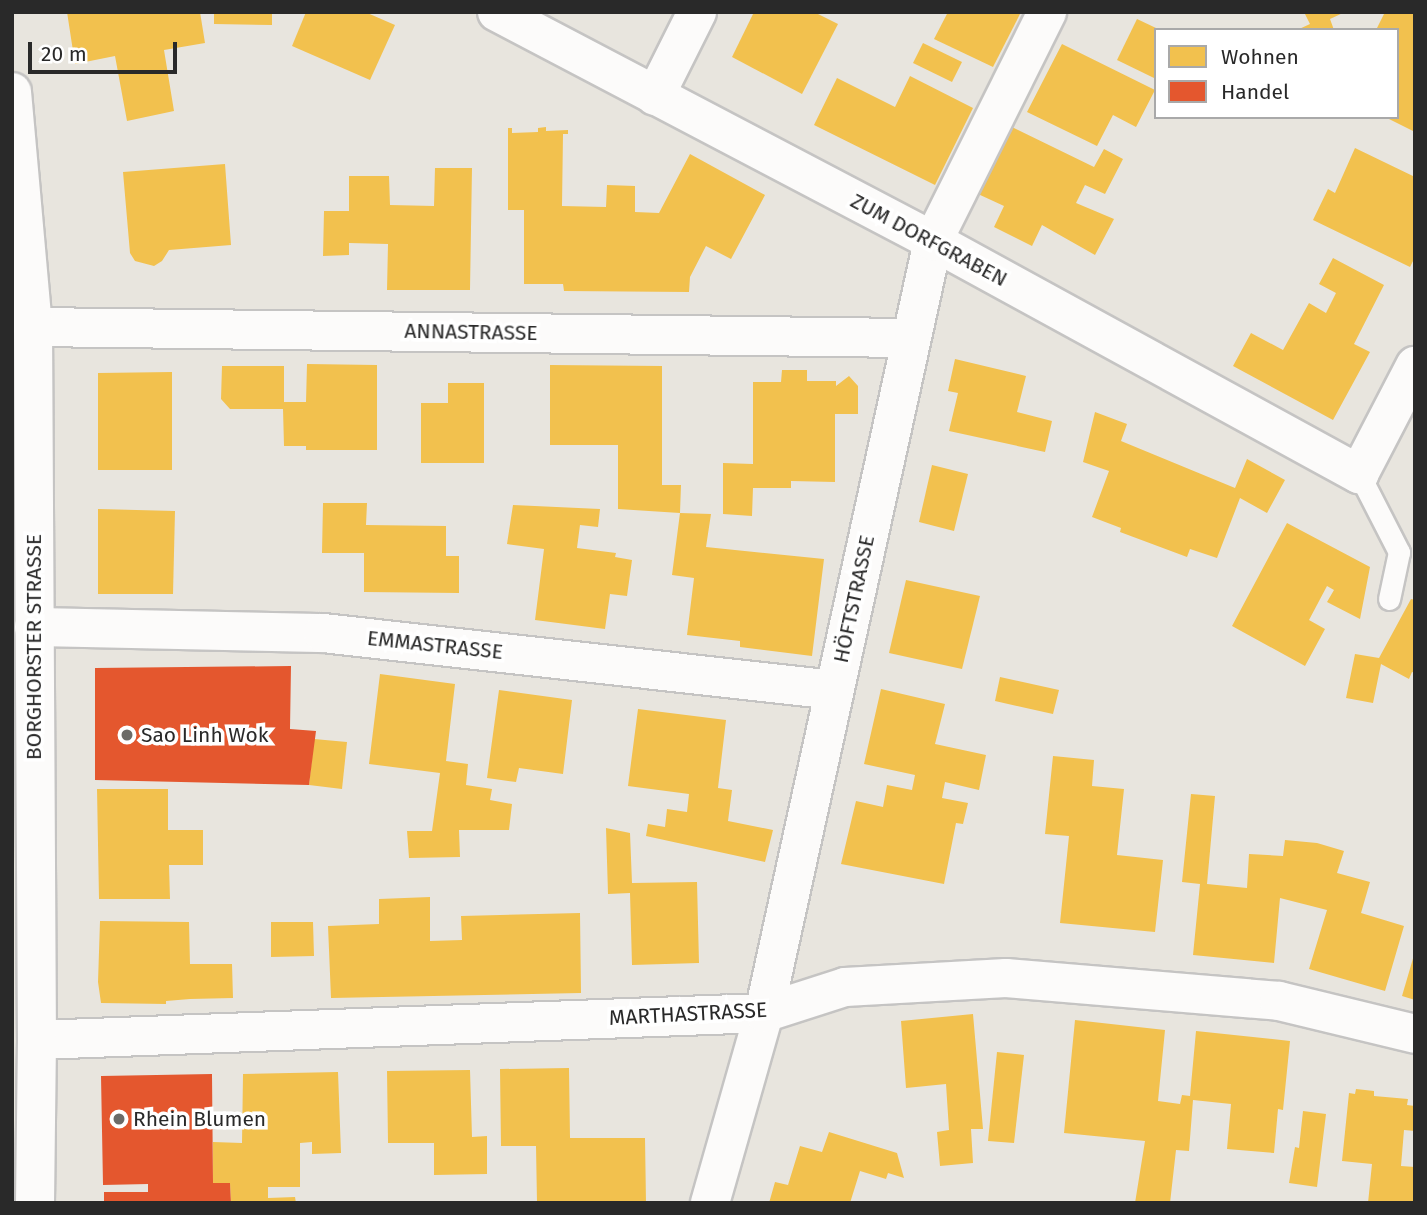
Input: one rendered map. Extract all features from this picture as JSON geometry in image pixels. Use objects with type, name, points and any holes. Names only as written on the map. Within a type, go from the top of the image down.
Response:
[{"type":"street","name":"ZUM DORFGRABEN","points":[[497,12],[933,241],[1359,474]]},
{"type":"street","points":[[655,96],[697,12]]},
{"type":"street","name":"HÖFTSTRASSE","points":[[710,1203],[764,1013],[933,241],[1046,12]]},
{"type":"street","name":"BORGHORSTER STRASSE","points":[[12,92],[33,327],[37,1040],[35,1203]]},
{"type":"street","name":"ANNASTRASSE","points":[[33,327],[910,338]]},
{"type":"street","points":[[1359,474],[1415,366]]},
{"type":"street","name":"EMMASTRASSE","points":[[34,627],[323,633],[834,690]]},
{"type":"street","name":"MARTHASTRASSE","points":[[37,1040],[764,1013],[845,987],[1006,978],[1279,1001],[1415,1034]]},
{"type":"lane","points":[[1359,474],[1399,552],[1389,599]]},
{"type":"building: Wohnen","points":[[67,12],[200,12],[205,43],[164,50],[174,111],[127,121],[115,56],[75,64]]},
{"type":"building: Wohnen","points":[[214,12],[272,12],[272,25],[214,24]]},
{"type":"building: Wohnen","points":[[306,12],[365,12],[395,25],[370,80],[292,46]]},
{"type":"building: Wohnen","points":[[754,12],[814,12],[838,24],[802,94],[732,57]]},
{"type":"building: Wohnen","points":[[948,12],[1021,12],[993,67],[934,39]]},
{"type":"building: Wohnen","points":[[1304,12],[1345,12],[1330,19],[1333,28],[1301,28],[1310,24]]},
{"type":"building: Wohnen","points":[[1385,12],[1415,12],[1415,132],[1389,119],[1399,119],[1399,28],[1377,28]]},
{"type":"building: Wohnen","points":[[1137,19],[1156,28],[1154,78],[1117,60]]},
{"type":"building: Wohnen","points":[[923,43],[962,62],[952,82],[913,63]]},
{"type":"building: Wohnen","points":[[1062,44],[1154,90],[1136,127],[1113,115],[1097,146],[1027,112]]},
{"type":"building: Wohnen","points":[[910,76],[973,108],[935,185],[814,125],[837,78],[895,107]]},
{"type":"building: Wohnen","points":[[546,127],[546,131],[568,130],[568,134],[563,134],[562,206],[606,207],[607,185],[635,186],[635,212],[659,213],[690,154],[765,195],[731,259],[706,246],[690,277],[689,292],[564,291],[563,284],[524,284],[524,210],[508,210],[508,128],[512,128],[512,133],[538,132],[538,128]]},
{"type":"building: Wohnen","points":[[1012,127],[1094,167],[1104,149],[1123,159],[1105,194],[1085,185],[1076,203],[1114,219],[1095,255],[1042,225],[1032,246],[994,227],[1004,206],[978,194]]},
{"type":"building: Wohnen","points":[[1355,148],[1415,177],[1415,257],[1410,267],[1313,220],[1328,189],[1335,193]]},
{"type":"building: Wohnen","points":[[225,164],[231,245],[169,250],[162,261],[154,266],[135,261],[130,253],[123,172]]},
{"type":"building: Wohnen","points":[[435,168],[472,168],[470,290],[387,290],[388,244],[349,243],[349,255],[323,256],[324,211],[349,211],[349,176],[389,176],[390,205],[434,206]]},
{"type":"building: Wohnen","points":[[1333,258],[1384,285],[1354,344],[1370,352],[1333,420],[1233,366],[1251,333],[1283,350],[1309,303],[1326,313],[1336,293],[1319,284]]},
{"type":"building: Wohnen","points":[[955,359],[1026,376],[1017,412],[1052,421],[1045,452],[949,431],[958,393],[948,391]]},
{"type":"building: Wohnen","points":[[307,364],[377,365],[377,450],[306,450],[306,446],[284,446],[283,409],[230,409],[221,399],[222,366],[284,366],[284,402],[306,402]]},
{"type":"building: Wohnen","points":[[550,365],[662,366],[662,485],[681,485],[680,513],[618,509],[618,445],[550,445]]},
{"type":"building: Wohnen","points":[[782,370],[807,370],[807,381],[836,381],[836,386],[849,376],[858,386],[858,414],[835,414],[835,482],[791,481],[791,488],[753,488],[752,516],[723,514],[723,463],[753,464],[753,382],[781,382]]},
{"type":"building: Wohnen","points":[[172,372],[172,470],[98,470],[98,373]]},
{"type":"building: Wohnen","points":[[448,383],[484,383],[484,463],[421,463],[421,403],[448,403]]},
{"type":"building: Wohnen","points":[[1095,412],[1127,424],[1121,441],[1235,488],[1247,459],[1285,480],[1267,513],[1240,498],[1217,558],[1190,549],[1187,557],[1120,532],[1121,528],[1092,517],[1109,471],[1083,462]]},
{"type":"building: Wohnen","points":[[932,465],[968,474],[954,531],[919,522]]},
{"type":"building: Wohnen","points":[[323,503],[367,503],[366,525],[446,526],[446,556],[459,556],[459,593],[364,592],[364,553],[322,553]]},
{"type":"building: Wohnen","points":[[513,505],[600,509],[598,527],[580,525],[577,548],[616,553],[615,557],[632,560],[627,596],[610,594],[605,629],[535,620],[544,549],[507,544]]},
{"type":"building: Wohnen","points":[[98,509],[175,511],[173,594],[98,594]]},
{"type":"building: Wohnen","points":[[680,513],[711,514],[706,547],[824,559],[812,656],[740,647],[740,641],[687,635],[694,578],[672,575]]},
{"type":"building: Wohnen","points":[[1287,523],[1370,567],[1360,619],[1327,602],[1334,590],[1327,586],[1309,620],[1325,629],[1305,666],[1232,626]]},
{"type":"building: Wohnen","points":[[906,580],[980,596],[962,669],[889,653]]},
{"type":"building: Wohnen","points":[[1411,599],[1415,600],[1415,673],[1412,672],[1409,679],[1381,664],[1373,703],[1346,698],[1355,654],[1379,658]]},
{"type":"building: Wohnen","points":[[380,674],[455,684],[446,761],[468,764],[466,785],[492,789],[490,800],[512,804],[509,830],[459,830],[460,857],[409,858],[407,831],[432,831],[440,773],[369,764]]},
{"type":"building: Wohnen","points":[[1000,677],[1059,690],[1053,714],[995,701]]},
{"type":"building: Wohnen","points":[[881,689],[945,704],[935,744],[986,755],[979,790],[945,782],[942,798],[968,803],[963,824],[956,823],[944,884],[841,864],[856,801],[883,807],[887,785],[912,790],[915,775],[864,764]]},
{"type":"building: Wohnen","points":[[499,690],[572,700],[563,774],[519,768],[516,782],[487,778]]},
{"type":"building: Wohnen","points":[[638,709],[726,720],[718,788],[732,790],[728,821],[773,830],[765,862],[646,836],[648,824],[665,827],[667,809],[687,812],[689,794],[628,786]]},
{"type":"building: Wohnen","points":[[314,739],[347,742],[342,789],[309,785]]},
{"type":"building: Wohnen","points":[[1053,756],[1094,760],[1092,786],[1124,789],[1117,855],[1163,860],[1155,932],[1060,923],[1069,836],[1045,834]]},
{"type":"building: Wohnen","points":[[97,789],[168,789],[168,830],[203,830],[203,865],[169,865],[170,899],[99,899]]},
{"type":"building: Wohnen","points":[[1191,794],[1215,796],[1207,884],[1247,888],[1249,854],[1283,856],[1285,840],[1317,843],[1344,851],[1337,873],[1370,882],[1361,913],[1404,926],[1385,991],[1309,969],[1327,910],[1280,898],[1274,963],[1193,955],[1200,884],[1182,882]]},
{"type":"building: Wohnen","points":[[606,828],[630,833],[632,883],[697,882],[699,963],[632,965],[630,893],[608,894]]},
{"type":"building: Wohnen","points":[[430,897],[430,941],[462,940],[461,916],[580,913],[581,993],[331,998],[328,926],[379,924],[379,899]]},
{"type":"building: Wohnen","points":[[100,921],[189,922],[190,964],[232,964],[233,998],[166,1001],[166,1004],[101,1003],[98,982]]},
{"type":"building: Wohnen","points":[[271,922],[313,922],[314,956],[271,957]]},
{"type":"building: Wohnen","points":[[1415,955],[1415,1000],[1402,996]]},
{"type":"building: Wohnen","points":[[973,1014],[983,1129],[971,1129],[973,1163],[940,1166],[937,1132],[949,1130],[946,1084],[906,1088],[901,1021]]},
{"type":"building: Wohnen","points":[[1075,1020],[1165,1030],[1158,1101],[1180,1104],[1182,1095],[1190,1096],[1196,1031],[1290,1041],[1283,1110],[1278,1109],[1274,1153],[1227,1149],[1231,1104],[1193,1100],[1189,1151],[1176,1150],[1170,1203],[1135,1203],[1145,1141],[1064,1133]]},
{"type":"building: Wohnen","points":[[997,1052],[1024,1055],[1014,1143],[988,1141]]},
{"type":"building: Wohnen","points":[[569,1068],[570,1138],[645,1138],[646,1203],[537,1203],[536,1146],[501,1146],[500,1069]]},
{"type":"building: Wohnen","points":[[470,1070],[472,1137],[487,1136],[487,1174],[434,1175],[434,1143],[388,1143],[387,1071]]},
{"type":"building: Wohnen","points":[[338,1072],[341,1153],[312,1154],[312,1142],[300,1143],[300,1187],[268,1187],[268,1198],[295,1197],[296,1203],[231,1203],[230,1183],[213,1183],[213,1142],[242,1143],[243,1074]]},
{"type":"building: Wohnen","points":[[1356,1089],[1374,1091],[1374,1096],[1408,1099],[1407,1105],[1415,1106],[1415,1131],[1404,1130],[1401,1166],[1415,1167],[1415,1203],[1368,1203],[1372,1164],[1342,1161],[1349,1093],[1355,1094]]},
{"type":"building: Wohnen","points":[[1303,1111],[1326,1114],[1317,1187],[1289,1183],[1295,1147],[1299,1148]]},
{"type":"building: Wohnen","points":[[829,1132],[897,1153],[904,1178],[888,1173],[886,1179],[860,1171],[850,1203],[769,1203],[775,1182],[788,1185],[800,1146],[822,1152]]},
{"type":"building: Handel","points":[[291,666],[290,729],[316,731],[309,785],[95,780],[95,668]]},
{"type":"building: Handel","points":[[212,1074],[213,1183],[230,1183],[231,1203],[104,1203],[104,1192],[148,1192],[148,1184],[103,1185],[101,1076]]},
{"type":"place","name":"Sao Linh Wok","points":[[127,735]]},
{"type":"place","name":"Rhein Blumen","points":[[119,1119]]}]
